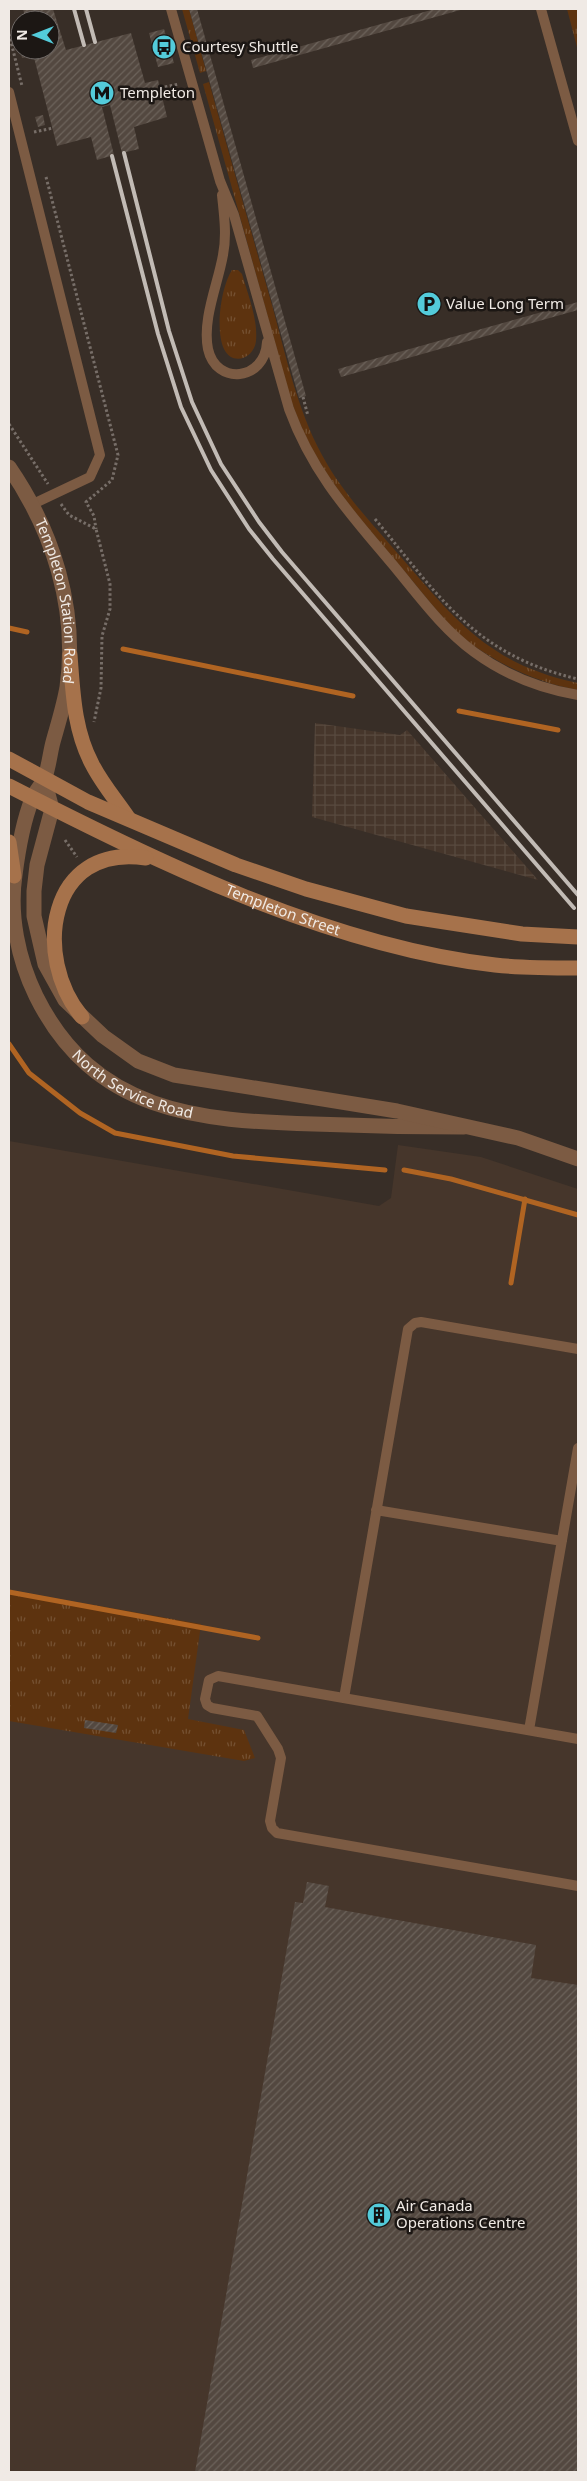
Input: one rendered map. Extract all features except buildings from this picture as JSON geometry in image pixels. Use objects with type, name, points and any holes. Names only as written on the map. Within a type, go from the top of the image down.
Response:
[{"type":"street","name":"Templeton Station Road","points":[[9,467],[33,504],[49,541],[62,584],[69,630],[70,655],[67,688],[44,779],[32,799]]},
{"type":"street","points":[[70,655],[74,712],[80,736],[93,766],[129,819]]},
{"type":"street","name":"Templeton Street","points":[[9,759],[79,798],[236,865],[354,903],[406,916],[475,928],[522,934],[578,937]]},
{"type":"street","name":"North Service Road","points":[[44,779],[52,808],[37,866],[34,916],[45,964],[65,1000],[122,1051],[157,1070],[174,1075],[397,1111],[518,1138],[578,1158]]},
{"type":"street","name":"Templeton Street","points":[[9,786],[32,799],[161,860],[275,908],[330,928],[422,952],[496,965],[578,968]]},
{"type":"street","name":"North Service Road","points":[[32,799],[14,876],[14,911],[18,944],[28,977],[42,1008],[78,1054],[124,1089],[162,1107],[182,1113],[229,1120],[395,1127],[464,1127]]},
{"type":"street","points":[[9,842],[14,876]]},
{"type":"street","points":[[82,1017],[68,997],[59,969],[56,938],[60,900],[79,874],[103,859],[123,856],[161,860]]},
{"type":"lane","points":[[171,9],[220,181],[234,215],[268,337],[300,438],[320,474],[339,502],[435,615],[473,651],[493,664],[541,685],[578,695]]},
{"type":"lane","points":[[541,9],[578,141]]},
{"type":"lane","points":[[9,92],[100,455],[90,477],[33,504]]},
{"type":"lane","points":[[220,181],[225,238],[208,328],[210,354],[218,367],[225,371],[232,374],[247,373],[254,370],[262,361],[267,351],[268,337]]},
{"type":"lane","points":[[344,1698],[406,1333],[411,1325],[421,1322],[578,1349]]},
{"type":"lane","points":[[529,1730],[578,1448]]},
{"type":"lane","points":[[376,1510],[562,1541]]},
{"type":"lane","points":[[578,1738],[218,1676],[210,1680],[205,1699],[207,1705],[212,1708],[257,1716],[280,1754],[270,1821],[273,1830],[280,1834],[578,1886]]},
{"type":"path","points":[[160,88],[182,83]]},
{"type":"path","points":[[34,132],[53,128]]},
{"type":"path","points":[[303,397],[310,420]]},
{"type":"path","points":[[9,424],[44,477]]},
{"type":"path","points":[[59,502],[69,515],[96,529],[110,584],[110,609],[102,636],[101,688],[93,728]]},
{"type":"path","points":[[369,512],[448,606],[479,636],[502,652],[530,665],[578,679]]},
{"type":"path","points":[[65,840],[66,832]]},
{"type":"path","points":[[58,836],[65,840],[79,859]]},
{"type":"shaded area","points":[[315,723],[400,735],[407,730],[538,880],[312,817]]},
{"type":"shaded area","points":[[9,1141],[379,1206],[391,1198],[398,1145],[481,1157],[578,1189],[578,2472],[9,2472]]},
{"type":"green space","points":[[182,9],[189,9],[206,71],[200,73]]},
{"type":"green space","points":[[567,9],[578,9],[578,51]]},
{"type":"green space","points":[[209,82],[293,382],[313,437],[331,471],[353,501],[431,592],[467,628],[485,643],[526,667],[550,676],[578,683],[578,690],[524,674],[486,654],[464,638],[438,611],[355,513],[325,471],[312,449],[291,400],[203,84]]},
{"type":"green space","points":[[232,270],[238,270],[242,274],[256,324],[254,347],[247,356],[237,359],[228,354],[224,349],[220,331],[222,297]]},
{"type":"green space","points":[[9,1590],[201,1624],[188,1719],[244,1730],[255,1758],[244,1761],[9,1721]]},
{"type":"waterway","points":[[9,628],[27,632]]},
{"type":"waterway","points":[[123,649],[353,696]]},
{"type":"waterway","points":[[459,711],[558,730]]},
{"type":"waterway","points":[[9,1044],[29,1073],[80,1113],[115,1133],[233,1156],[385,1170]]},
{"type":"waterway","points":[[404,1170],[451,1179],[578,1215]]},
{"type":"waterway","points":[[511,1283],[525,1199]]},
{"type":"waterway","points":[[9,1592],[258,1638]]},
{"type":"railway","points":[[74,9],[84,45]]},
{"type":"railway","points":[[86,9],[95,42]]},
{"type":"railway","points":[[124,153],[169,331],[192,402],[221,464],[259,522],[282,552],[578,895]]},
{"type":"railway","points":[[112,156],[158,334],[181,407],[211,470],[249,529],[273,559],[574,908]]},
{"type":"place","name":"Courtesy Shuttle","points":[[164,47]]},
{"type":"place","name":"Templeton","points":[[102,93]]},
{"type":"place","name":"Value Long Term","points":[[429,304]]},
{"type":"place","name":"Air Canada Operations Centre","points":[[379,2215]]}]
